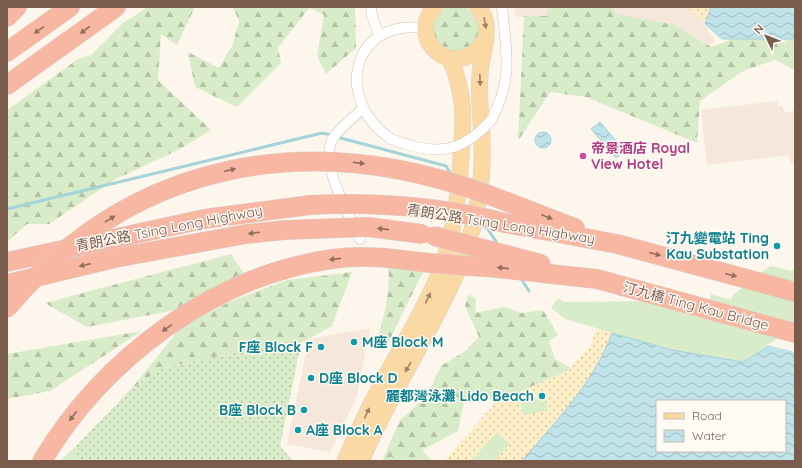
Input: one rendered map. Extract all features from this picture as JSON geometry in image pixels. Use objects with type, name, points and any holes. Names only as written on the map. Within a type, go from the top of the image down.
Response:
[{"type":"highway","points":[[7,52],[70,7]]},
{"type":"highway","points":[[7,85],[116,7]]},
{"type":"highway","points":[[7,308],[44,269],[65,251],[97,227],[139,202],[170,188],[210,175],[246,166],[310,160],[360,163],[436,177],[511,203],[617,244],[795,292]]},
{"type":"highway","name":"青朗公路 Tsing Long Highway","points":[[7,262],[204,218],[277,208],[328,204],[432,210],[617,244]]},
{"type":"highway","name":"青朗公路 Tsing Long Highway","points":[[7,284],[116,258],[213,240],[285,230],[334,227],[368,227],[443,238],[597,279]]},
{"type":"highway","points":[[42,461],[74,414],[111,373],[158,334],[200,306],[226,293],[276,273],[332,259],[384,258],[597,279]]},
{"type":"highway","name":"汀九橋 Ting Kau Bridge","points":[[597,279],[795,333]]},
{"type":"main road","points":[[435,7],[429,15],[425,28],[429,44],[442,56],[450,59],[467,57],[475,53],[484,41]]},
{"type":"main road","points":[[361,461],[390,399],[425,339],[452,283],[472,231],[478,198],[482,148],[480,74],[484,41],[487,32],[483,14],[478,7]]},
{"type":"main road","points":[[345,461],[377,392],[428,298],[441,268],[453,226],[459,196],[464,117],[461,90],[450,59]]},
{"type":"street","points":[[371,7],[372,16],[379,36]]},
{"type":"street","points":[[425,28],[395,28],[379,36],[369,45],[361,56],[357,69],[358,90],[362,109],[377,127],[391,139],[414,148],[427,150],[448,149],[472,139],[491,120],[500,103],[506,84],[507,64],[502,7]]},
{"type":"street","points":[[360,239],[331,172],[328,152],[340,130],[362,109]]},
{"type":"shaded area","points":[[514,7],[692,7],[715,40],[703,55],[578,17],[516,17]]},
{"type":"shaded area","points":[[777,101],[778,106],[783,106],[784,113],[795,110],[795,161],[790,164],[789,155],[707,165],[701,110]]},
{"type":"shaded area","points":[[370,328],[357,396],[330,452],[287,444],[309,339]]},
{"type":"green space","points":[[456,5],[469,9],[475,15],[479,28],[475,41],[469,47],[456,51],[443,47],[437,41],[433,28],[437,15],[443,9]]},
{"type":"green space","points":[[148,7],[195,7],[177,45],[161,34],[158,80],[211,130],[180,149],[116,179],[49,224],[27,224],[7,242],[7,110],[78,59],[91,55],[123,23]]},
{"type":"green space","points":[[233,7],[355,7],[356,48],[326,74],[317,56],[324,15],[309,8],[278,48],[281,63],[237,107],[195,87],[188,52],[219,68],[233,44],[239,21]]},
{"type":"green space","points":[[549,7],[610,7],[617,14],[674,25],[711,47],[762,28],[795,33],[795,70],[775,60],[743,71],[700,101],[697,143],[586,97],[550,92],[518,141],[524,16],[546,16]]},
{"type":"green space","points":[[231,254],[244,274],[176,310],[87,327],[45,303]]},
{"type":"green space","points":[[388,264],[425,268],[387,345],[376,344],[388,294]]},
{"type":"green space","points":[[770,266],[792,271],[795,269],[795,330],[743,362],[672,350],[565,319],[551,308],[558,298],[563,302],[661,301],[708,305],[711,294],[731,300],[733,295]]},
{"type":"green space","points":[[352,272],[332,326],[301,343],[246,350],[163,368],[132,388],[181,327],[231,301],[287,280]]},
{"type":"green space","points":[[469,294],[476,299],[475,313],[504,307],[522,313],[543,310],[558,335],[549,341],[555,359],[577,372],[535,399],[490,399],[464,402],[458,431],[422,450],[432,461],[382,461],[400,420],[427,396],[441,366],[464,352],[479,337],[465,306]]},
{"type":"green space","points":[[142,331],[50,391],[7,399],[7,354]]},
{"type":"green space","points":[[301,343],[280,446],[293,461],[78,461],[75,447],[132,388],[163,368],[246,350]]},
{"type":"green space","points":[[545,397],[548,410],[523,415],[520,402]]},
{"type":"green space","points":[[497,432],[510,444],[494,461],[471,461]]},
{"type":"green space","points":[[75,447],[78,461],[60,461]]},
{"type":"sand","points":[[687,7],[711,7],[705,24]]},
{"type":"sand","name":"麗都灣泳灘 Lido Beach","points":[[596,329],[612,333],[595,368],[561,416],[522,461],[444,461],[496,402],[567,371],[591,345]]},
{"type":"water","points":[[711,7],[795,7],[795,39],[722,39],[705,24]]},
{"type":"water","points":[[600,122],[625,151],[616,158],[591,129]]},
{"type":"water","points":[[543,132],[549,134],[551,140],[549,146],[543,148],[537,146],[535,140],[537,134]]},
{"type":"water","points":[[795,330],[795,461],[522,461],[561,416],[585,384],[604,351],[612,333],[672,350],[743,362]]},
{"type":"pier","points":[[794,328],[795,352],[767,345]]},
{"type":"waterway","points":[[7,209],[322,133],[332,135]]},
{"type":"waterway","points":[[337,137],[446,166],[452,176]]},
{"type":"waterway","points":[[485,225],[499,246]]},
{"type":"waterway","points":[[520,277],[529,291]]},
{"type":"place","name":"帝景酒店 Royal View Hotel","points":[[583,156]]},
{"type":"place","name":"汀九變電站 Ting Kau Substation","points":[[777,246]]},
{"type":"place","name":"M座 Block M","points":[[354,342]]},
{"type":"place","name":"F座 Block F","points":[[321,347]]},
{"type":"place","name":"D座 Block D","points":[[311,378]]},
{"type":"place","name":"麗都灣泳灘 Lido Beach","points":[[542,396]]},
{"type":"place","name":"B座 Block B","points":[[304,410]]},
{"type":"place","name":"A座 Block A","points":[[298,430]]}]
